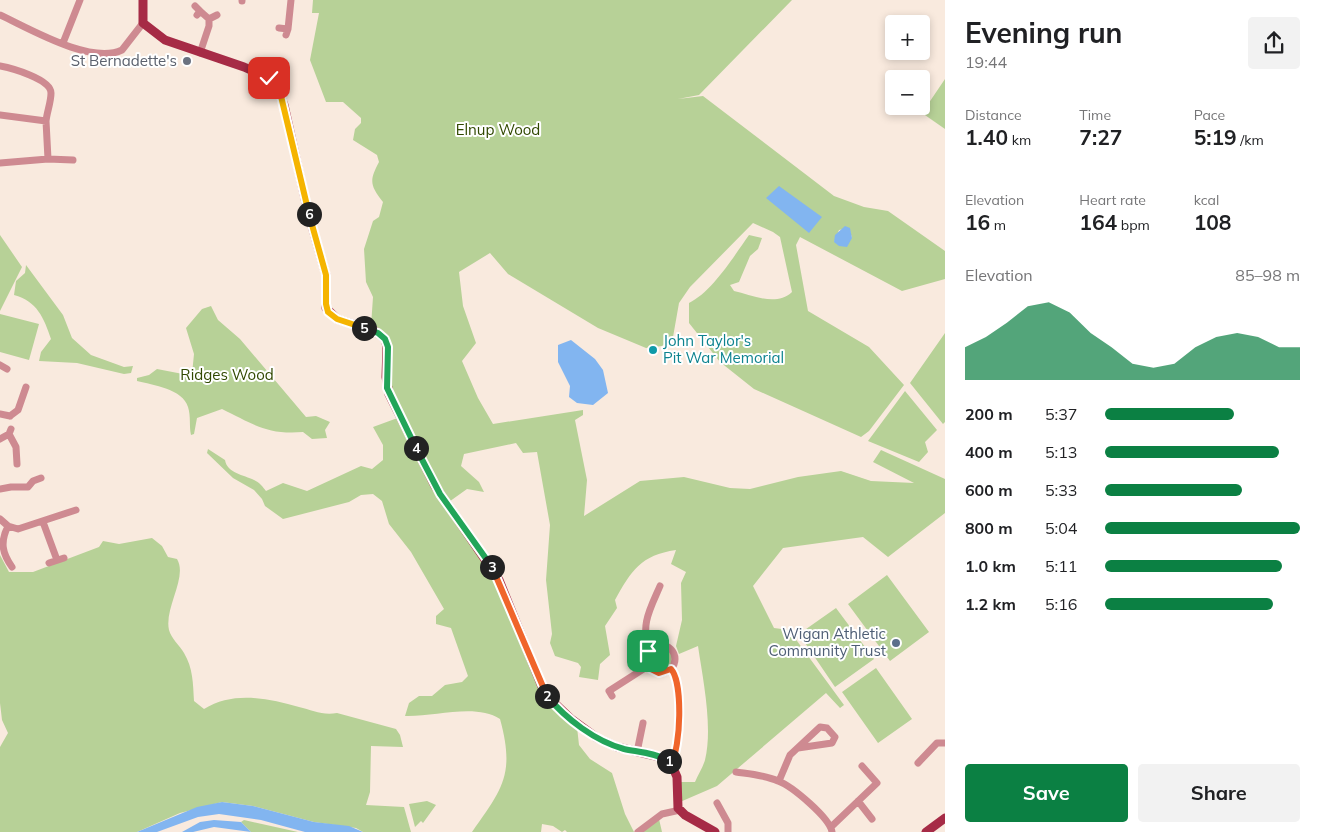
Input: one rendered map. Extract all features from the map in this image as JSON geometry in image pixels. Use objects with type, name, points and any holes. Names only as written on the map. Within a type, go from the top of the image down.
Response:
[{"type":"main road","points":[[143,0],[143,23],[165,40],[264,75],[274,81],[278,88],[326,275],[326,308],[337,319],[375,331],[385,339],[388,347],[386,377],[389,394],[440,494],[499,580],[542,689],[548,698],[597,738],[617,747],[660,757],[671,763],[677,773],[677,802],[680,810],[715,832]]},
{"type":"main road","points":[[926,832],[945,818]]},
{"type":"street","points":[[63,43],[79,0]]},
{"type":"street","points":[[279,28],[287,32],[291,0]]},
{"type":"street","points":[[197,10],[209,19]]},
{"type":"street","points":[[0,15],[88,52],[114,53],[127,45],[143,23]]},
{"type":"street","points":[[209,19],[217,15]]},
{"type":"street","points":[[200,53],[209,26],[209,19]]},
{"type":"street","points":[[0,66],[20,71],[49,87],[51,95],[46,121],[48,158]]},
{"type":"street","points":[[0,115],[46,121]]},
{"type":"street","points":[[0,163],[48,158],[73,160]]},
{"type":"street","points":[[0,439],[18,410],[26,387]]},
{"type":"street","points":[[0,414],[10,425],[16,448],[17,464]]},
{"type":"street","points":[[0,490],[18,483],[28,487],[42,478]]},
{"type":"street","points":[[0,519],[8,526],[18,529],[76,510]]},
{"type":"street","points":[[43,522],[61,559],[50,563]]},
{"type":"street","points":[[8,526],[3,537],[2,549],[4,557],[12,568]]},
{"type":"street","points":[[651,648],[646,639],[646,622],[660,586]]},
{"type":"street","points":[[648,666],[647,655],[651,648],[663,644],[671,648],[675,656],[671,669],[676,679],[679,714],[676,748],[671,763]]},
{"type":"street","points":[[648,666],[659,673],[671,669]]},
{"type":"street","points":[[612,696],[609,691],[648,666]]},
{"type":"street","points":[[637,752],[643,723]]},
{"type":"street","points":[[779,781],[787,760],[798,748],[822,727],[827,728],[835,737],[832,743],[798,748]]},
{"type":"street","points":[[920,759],[937,743],[945,743]]},
{"type":"street","points":[[736,772],[779,781],[814,807],[832,829],[877,783],[862,766]]},
{"type":"street","points":[[858,801],[872,819]]},
{"type":"street","points":[[717,803],[728,823],[728,832]]},
{"type":"street","points":[[638,832],[662,814],[680,810]]},
{"type":"green space","name":"Elnup Wood","points":[[313,0],[792,0],[699,95],[678,99],[703,96],[834,196],[864,207],[888,211],[945,251],[945,279],[902,291],[800,237],[796,245],[808,311],[869,347],[904,385],[869,431],[861,437],[754,389],[720,362],[689,323],[689,303],[698,298],[714,282],[749,235],[762,238],[758,249],[750,256],[739,282],[730,285],[734,291],[764,299],[779,299],[792,292],[780,237],[753,223],[690,287],[679,303],[673,337],[662,346],[646,348],[598,328],[508,274],[490,253],[459,272],[463,306],[476,343],[462,361],[478,398],[493,424],[583,410],[583,415],[575,420],[587,480],[584,516],[640,481],[684,477],[730,488],[750,489],[798,477],[841,471],[871,481],[914,483],[873,462],[881,450],[945,479],[945,513],[888,557],[863,537],[783,548],[753,586],[774,628],[789,630],[844,705],[840,708],[826,693],[717,786],[680,802],[680,782],[695,782],[705,760],[708,718],[698,646],[679,654],[676,646],[682,620],[681,583],[686,572],[671,564],[676,550],[664,552],[646,560],[632,573],[615,600],[617,608],[605,626],[610,655],[600,664],[598,680],[579,677],[581,667],[578,663],[555,656],[550,643],[552,634],[546,580],[550,525],[537,452],[523,453],[516,443],[464,454],[461,466],[479,482],[484,492],[467,489],[446,504],[492,570],[544,695],[577,727],[579,745],[590,759],[612,773],[625,814],[634,832],[567,832],[565,830],[562,832],[553,826],[542,824],[541,832],[472,832],[492,804],[503,780],[506,754],[500,719],[490,714],[467,711],[405,716],[409,703],[419,696],[432,696],[445,685],[462,682],[468,676],[451,628],[436,624],[436,616],[444,609],[411,552],[389,524],[382,501],[373,494],[361,495],[349,502],[283,519],[265,506],[254,490],[233,478],[207,453],[208,449],[225,460],[232,471],[256,481],[266,491],[283,483],[307,491],[361,466],[372,469],[383,460],[383,445],[373,427],[403,416],[391,394],[389,337],[380,329],[371,326],[373,297],[366,282],[364,249],[373,221],[379,217],[383,202],[372,183],[379,162],[377,155],[353,140],[355,129],[361,123],[361,118],[343,102],[326,102],[310,60],[319,13],[312,13]],"holes":[[[849,228],[852,238],[834,242],[839,230]]]},
{"type":"green space","points":[[945,79],[945,129],[925,115],[930,115],[930,101]]},
{"type":"green space","points":[[0,235],[22,267],[0,311]]},
{"type":"green space","points":[[26,265],[63,315],[72,338],[91,355],[124,367],[133,366],[131,373],[124,374],[77,363],[39,361],[41,352],[51,339],[48,331],[42,317],[34,306],[29,301],[14,295],[16,281],[25,273]]},
{"type":"green space","name":"Ridges Wood","points":[[211,306],[218,320],[240,339],[306,417],[316,416],[330,422],[325,430],[327,438],[312,439],[303,432],[270,430],[252,424],[222,409],[197,418],[194,434],[191,435],[188,407],[180,396],[159,386],[137,381],[137,378],[149,375],[157,369],[188,375],[192,374],[194,354],[186,328],[202,309]]},
{"type":"green space","points":[[0,314],[39,324],[29,360],[0,352]]},
{"type":"green space","points":[[945,333],[945,422],[943,424],[910,383]]},
{"type":"green space","points":[[905,391],[937,430],[925,442],[928,452],[919,462],[868,441]]},
{"type":"green space","points":[[152,538],[162,546],[168,557],[177,559],[180,566],[180,575],[168,621],[169,630],[189,664],[194,701],[204,709],[215,703],[238,698],[263,699],[322,713],[337,713],[396,729],[400,735],[403,747],[371,746],[370,792],[366,805],[404,807],[411,832],[363,832],[356,828],[314,822],[253,806],[222,802],[180,813],[137,832],[0,832],[0,747],[8,733],[2,720],[0,703],[0,555],[9,572],[33,572],[99,547],[103,541],[119,544]]},
{"type":"green space","points":[[887,575],[929,632],[890,661],[848,604]]},
{"type":"green space","points":[[836,608],[874,659],[835,687],[799,634]]},
{"type":"green space","points":[[660,646],[665,647],[671,653],[671,663],[665,669],[660,670],[655,669],[649,663],[648,658],[649,653],[655,647]]},
{"type":"green space","points":[[876,668],[912,719],[878,743],[842,692]]},
{"type":"green space","points":[[427,801],[436,805],[423,823],[421,821],[415,827],[409,804]]},
{"type":"green space","points":[[659,819],[662,832],[641,832]]},
{"type":"green space","points":[[244,820],[298,832],[251,832],[241,822]]},
{"type":"water","points":[[779,186],[822,217],[809,233],[766,198]]},
{"type":"water","points":[[845,226],[850,228],[852,238],[847,247],[839,246],[834,242],[835,235]]},
{"type":"water","points":[[571,340],[595,359],[603,370],[608,393],[593,405],[577,403],[569,397],[570,386],[558,362],[558,345]]},
{"type":"water","points":[[222,802],[253,806],[314,822],[349,826],[363,832],[305,832],[261,820],[219,814],[198,817],[157,832],[137,832],[197,807]]},
{"type":"water","points":[[214,820],[241,822],[251,832],[214,827],[193,832],[182,832],[200,822]]},
{"type":"place","name":"St Bernadette's","points":[[187,61]]},
{"type":"place","name":"John Taylor's Pit War Memorial","points":[[653,350]]},
{"type":"place","name":"Wigan Athletic Community Trust","points":[[896,643]]},
{"type":"route","points":[[269,78],[274,81],[278,88],[284,105],[297,169],[326,275],[326,308],[333,317],[375,331],[381,334],[387,342],[386,377],[389,394],[435,486],[499,580],[542,689],[548,698],[597,738],[617,747],[660,757],[671,763],[675,755],[679,720],[676,679],[671,669],[659,673],[648,666],[646,659],[648,651]]}]
